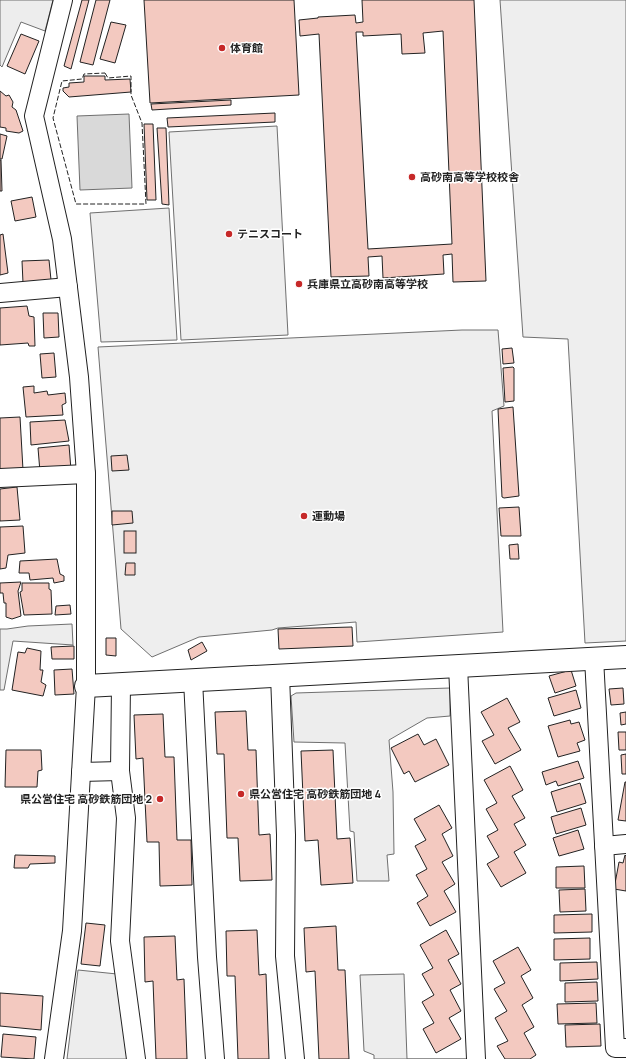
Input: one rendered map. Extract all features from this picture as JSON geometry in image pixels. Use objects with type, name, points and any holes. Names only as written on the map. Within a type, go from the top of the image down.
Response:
[{"type":"street","points":[[54,1059],[72,931],[86,686],[86,474],[79,377],[62,239],[34,116],[63,0]]},
{"type":"street","points":[[0,293],[68,287]]},
{"type":"street","points":[[0,478],[86,474]]},
{"type":"street","points":[[86,686],[626,657]]},
{"type":"street","points":[[594,658],[615,1048],[626,1048]]},
{"type":"street","points":[[458,666],[476,1059]]},
{"type":"street","points":[[280,675],[286,835],[285,956],[295,1059]]},
{"type":"street","points":[[193,680],[207,957],[215,1059]]},
{"type":"street","points":[[121,684],[120,771],[126,818],[120,941],[136,1059]]},
{"type":"street","points":[[81,772],[120,771]]},
{"type":"street","points":[[604,846],[626,844]]},
{"type":"shaded area","points":[[0,0],[53,0],[45,31],[21,22],[2,67],[0,65]]},
{"type":"shaded area","points":[[500,0],[626,0],[626,641],[585,643],[568,339],[523,337]]},
{"type":"shaded area","points":[[129,114],[132,188],[80,190],[77,116]]},
{"type":"shaded area","name":"テニスコート","points":[[277,126],[288,335],[181,340],[169,132]]},
{"type":"shaded area","points":[[169,208],[177,340],[101,342],[90,213]]},
{"type":"shaded area","name":"運動場","points":[[462,330],[498,330],[504,406],[492,411],[503,632],[357,642],[356,622],[278,628],[272,630],[199,637],[152,657],[121,629],[98,347]]},
{"type":"shaded area","points":[[72,624],[73,645],[13,641],[4,690],[0,690],[0,629]]},
{"type":"shaded area","points":[[450,688],[450,716],[427,718],[389,740],[393,792],[394,854],[387,855],[389,881],[357,881],[354,832],[350,831],[345,743],[294,742],[291,696],[296,693]]},
{"type":"shaded area","points":[[78,970],[117,974],[127,1059],[67,1059]]},
{"type":"shaded area","points":[[404,974],[407,1059],[374,1059],[374,1055],[364,1051],[360,975]]},
{"type":"building","points":[[82,0],[89,0],[71,69],[64,66]]},
{"type":"building","points":[[96,0],[110,0],[93,65],[80,62]]},
{"type":"building","name":"体育館","points":[[144,0],[294,0],[299,95],[150,103]]},
{"type":"building","name":"兵庫県立高砂南高等学校","points":[[362,0],[474,0],[486,281],[453,282],[452,254],[443,255],[444,274],[383,278],[382,256],[368,257],[369,276],[331,277],[319,34],[300,36],[299,20],[318,17],[355,15],[356,23],[363,22]],"holes":[[[443,31],[452,244],[368,249],[356,32],[363,32],[363,36],[401,34],[402,54],[425,53],[423,33]]]},
{"type":"building","points":[[111,22],[126,25],[115,63],[100,59]]},
{"type":"building","points":[[21,34],[39,41],[25,74],[7,66]]},
{"type":"building","points":[[84,76],[105,76],[105,80],[130,79],[131,92],[69,97],[63,91],[63,88],[69,87],[69,83],[84,82]]},
{"type":"building","points":[[0,91],[6,96],[9,95],[13,102],[12,107],[16,110],[23,131],[19,133],[6,131],[6,128],[0,127]]},
{"type":"building","points":[[231,100],[231,105],[152,110],[151,104]]},
{"type":"building","points":[[275,113],[275,122],[168,127],[167,118]]},
{"type":"building","points":[[144,124],[153,124],[156,200],[147,200]]},
{"type":"building","points":[[157,128],[166,128],[169,205],[162,204]]},
{"type":"building","points":[[0,134],[7,136],[2,159],[0,159]]},
{"type":"building","points":[[1,160],[2,191],[0,191]]},
{"type":"building","points":[[32,197],[36,217],[15,221],[11,201]]},
{"type":"building","points":[[3,234],[8,273],[0,275],[0,235]]},
{"type":"building","points":[[49,260],[51,280],[23,283],[22,261]]},
{"type":"building","points":[[27,306],[29,316],[34,317],[35,346],[29,346],[28,343],[0,345],[0,308]]},
{"type":"building","points":[[43,313],[58,313],[59,337],[44,338]]},
{"type":"building","points":[[512,348],[514,363],[503,364],[502,349]]},
{"type":"building","points":[[54,353],[56,377],[42,378],[40,354]]},
{"type":"building","points":[[513,367],[514,401],[505,402],[503,368]]},
{"type":"building","points":[[34,386],[34,393],[47,391],[48,395],[65,393],[66,403],[62,405],[63,415],[26,417],[23,387]]},
{"type":"building","points":[[513,407],[519,496],[504,498],[502,497],[498,409]]},
{"type":"building","points":[[20,417],[23,470],[0,472],[0,418]]},
{"type":"building","points":[[65,420],[69,441],[31,445],[30,422]]},
{"type":"building","points":[[69,445],[71,470],[40,472],[38,448]]},
{"type":"building","points":[[127,455],[129,470],[112,471],[111,456]]},
{"type":"building","points":[[17,487],[20,520],[0,521],[0,489]]},
{"type":"building","points":[[519,507],[521,536],[501,536],[499,508]]},
{"type":"building","points":[[112,511],[132,511],[133,523],[112,525]]},
{"type":"building","points":[[23,526],[25,553],[8,555],[6,568],[0,569],[0,527]]},
{"type":"building","points":[[124,531],[136,531],[136,553],[124,553]]},
{"type":"building","points":[[518,544],[519,559],[510,559],[509,545]]},
{"type":"building","points":[[57,559],[60,574],[64,576],[64,581],[54,583],[53,578],[30,580],[29,573],[19,573],[20,561]]},
{"type":"building","points":[[126,563],[135,563],[135,575],[125,575]]},
{"type":"building","points":[[21,582],[18,591],[21,616],[12,619],[6,617],[6,603],[4,603],[3,593],[0,593],[0,583]]},
{"type":"building","points":[[22,583],[49,583],[49,589],[51,590],[52,614],[24,615],[20,592],[22,591]]},
{"type":"building","points":[[70,605],[71,614],[55,615],[56,606]]},
{"type":"building","points":[[352,627],[353,646],[279,649],[278,629]]},
{"type":"building","points":[[106,638],[116,638],[116,656],[106,655]]},
{"type":"building","points":[[202,642],[207,651],[191,660],[188,650]]},
{"type":"building","points":[[74,646],[74,659],[52,659],[51,647]]},
{"type":"building","points":[[27,648],[41,651],[40,670],[43,670],[41,682],[46,685],[43,696],[12,690],[18,652],[25,653]]},
{"type":"building","points":[[72,669],[74,694],[55,695],[54,670]]},
{"type":"building","points":[[571,670],[576,686],[555,693],[549,676]]},
{"type":"building","points":[[623,688],[624,704],[611,705],[609,689]]},
{"type":"building","points":[[576,690],[581,708],[554,716],[548,698]]},
{"type":"building","points":[[507,698],[520,722],[508,728],[521,750],[495,764],[482,741],[494,735],[481,712]]},
{"type":"building","name":"県公営住宅 高砂鉄筋団地 4","points":[[246,711],[248,750],[256,750],[259,835],[270,834],[272,880],[240,881],[238,838],[227,838],[224,754],[217,754],[215,712]]},
{"type":"building","points":[[626,712],[626,724],[621,725],[620,713]]},
{"type":"building","name":"県公営住宅 高砂鉄筋団地 2","points":[[163,714],[165,757],[174,757],[177,840],[191,840],[192,885],[160,886],[159,842],[147,842],[143,758],[136,759],[134,715]]},
{"type":"building","points":[[570,720],[571,724],[579,722],[585,740],[577,743],[580,751],[558,757],[548,726]]},
{"type":"building","points":[[618,732],[626,732],[626,750],[619,750]]},
{"type":"building","points":[[418,734],[424,745],[436,739],[449,765],[415,782],[409,771],[404,774],[391,748]]},
{"type":"building","points":[[6,750],[41,750],[42,770],[38,771],[37,787],[5,787]]},
{"type":"building","points":[[333,750],[337,839],[350,838],[353,883],[321,885],[318,840],[305,841],[301,751]]},
{"type":"building","points":[[626,754],[626,774],[622,774],[621,755]]},
{"type":"building","points":[[578,761],[584,778],[558,786],[556,781],[546,785],[542,772]]},
{"type":"building","points":[[510,766],[523,790],[512,796],[525,818],[514,824],[526,845],[514,852],[526,873],[501,887],[487,864],[499,857],[487,836],[498,830],[486,809],[497,803],[484,780]]},
{"type":"building","points":[[626,782],[626,821],[618,820]]},
{"type":"building","points":[[580,783],[586,803],[557,812],[551,792]]},
{"type":"building","points":[[439,805],[452,828],[442,834],[453,856],[442,862],[455,884],[444,891],[456,912],[430,926],[417,903],[428,896],[416,875],[427,869],[415,846],[426,840],[414,819]]},
{"type":"building","points":[[581,808],[586,825],[556,834],[551,817]]},
{"type":"building","points":[[578,830],[584,849],[559,856],[553,838]]},
{"type":"building","points":[[15,855],[55,856],[55,863],[30,864],[28,868],[14,868]]},
{"type":"building","points":[[625,855],[626,891],[614,889],[619,862],[623,863]]},
{"type":"building","points":[[584,866],[585,888],[556,888],[556,867]]},
{"type":"building","points":[[585,889],[586,911],[560,912],[559,890]]},
{"type":"building","points":[[592,914],[592,932],[554,933],[554,915]]},
{"type":"building","points":[[86,923],[105,925],[100,966],[81,964]]},
{"type":"building","points":[[336,926],[338,970],[345,970],[349,1059],[319,1059],[315,971],[306,972],[304,928]]},
{"type":"building","points":[[257,930],[259,975],[266,974],[269,1059],[238,1059],[235,976],[227,976],[226,931]]},
{"type":"building","points":[[446,930],[459,954],[448,960],[461,984],[450,990],[461,1011],[449,1018],[461,1039],[436,1053],[423,1029],[434,1023],[422,1002],[434,995],[422,974],[433,968],[420,945]]},
{"type":"building","points":[[175,936],[177,980],[184,979],[187,1059],[156,1059],[153,981],[145,982],[144,937]]},
{"type":"building","points":[[590,938],[590,959],[554,960],[554,939]]},
{"type":"building","points":[[518,947],[531,970],[521,976],[533,998],[522,1005],[534,1027],[524,1033],[536,1055],[530,1059],[505,1059],[497,1046],[508,1041],[495,1018],[507,1011],[494,989],[505,983],[493,961]]},
{"type":"building","points":[[597,962],[598,979],[560,981],[560,963]]},
{"type":"building","points":[[597,982],[598,1001],[565,1002],[565,983]]},
{"type":"building","points":[[0,993],[43,996],[41,1030],[0,1026]]},
{"type":"building","points":[[596,1003],[597,1023],[558,1024],[557,1004]]},
{"type":"building","points":[[600,1024],[601,1046],[566,1047],[565,1025]]},
{"type":"building","points":[[3,1034],[36,1037],[34,1059],[1,1057]]},
{"type":"fence","points":[[105,73],[108,78],[131,76],[131,95],[142,123],[146,204],[76,204],[53,118],[62,81],[82,79],[84,74],[105,73]]},
{"type":"place","name":"体育館","points":[[222,48]]},
{"type":"place","name":"高砂南高等学校校舎","points":[[412,177]]},
{"type":"place","name":"テニスコート","points":[[229,234]]},
{"type":"place","name":"兵庫県立高砂南高等学校","points":[[299,284]]},
{"type":"place","name":"運動場","points":[[304,516]]},
{"type":"place","name":"県公営住宅 高砂鉄筋団地 4","points":[[241,794]]},
{"type":"place","name":"県公営住宅 高砂鉄筋団地 2","points":[[160,799]]}]
